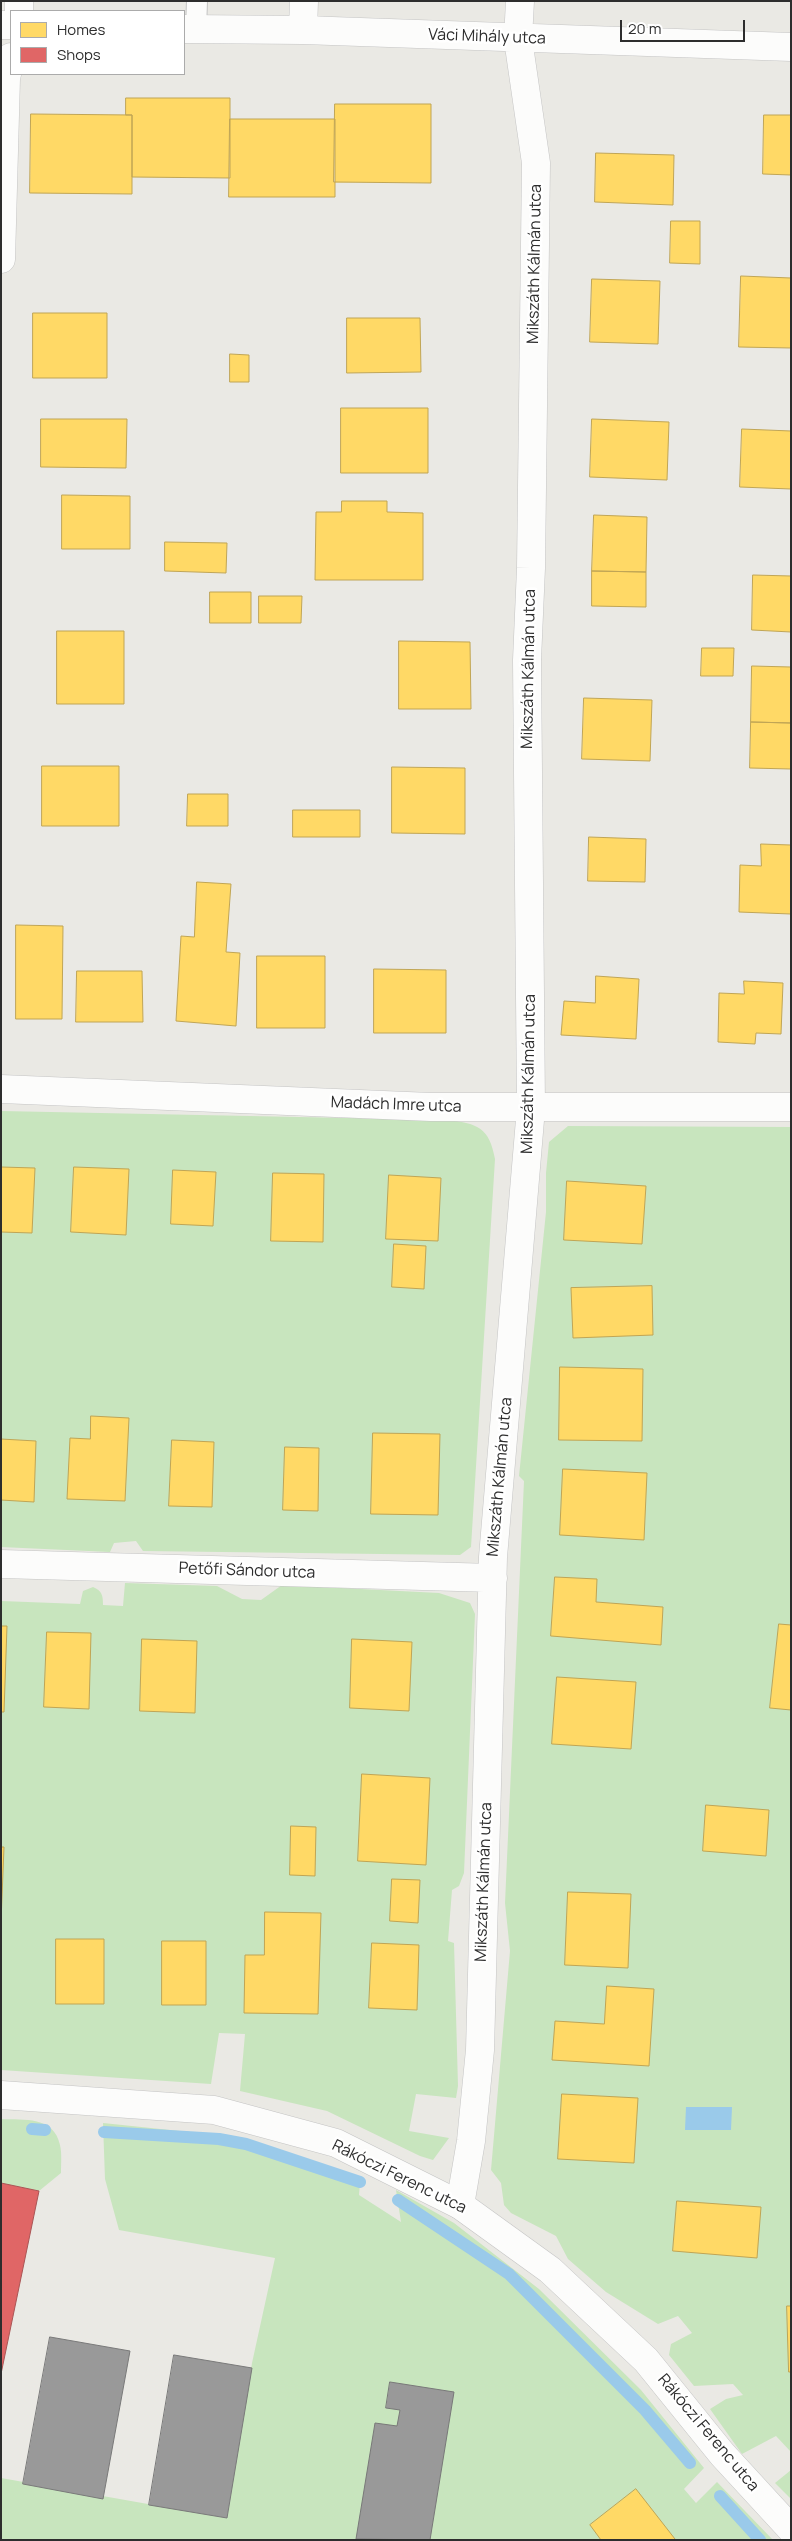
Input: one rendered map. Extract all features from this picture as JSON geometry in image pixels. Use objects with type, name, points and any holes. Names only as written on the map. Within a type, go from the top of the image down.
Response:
[{"type":"street","points":[[303,30],[304,1]]},
{"type":"street","name":"Mikszáth Kálmán utca","points":[[460,2204],[471,2141],[480,2050],[493,1578],[531,1108],[527,660],[531,558],[536,163],[518,39],[520,1]]},
{"type":"street","name":"Váci Mihály utca","points":[[190,30],[303,30],[518,39],[791,47]]},
{"type":"street","points":[[1,259],[6,78],[10,61]]},
{"type":"street","name":"Madách Imre utca","points":[[1,1089],[431,1107],[791,1106]]},
{"type":"street","name":"Petőfi Sándor utca","points":[[1,1564],[493,1578]]},
{"type":"street","name":"Rákóczi Ferenc utca","points":[[1,2095],[214,2110],[336,2144],[460,2204],[550,2270],[646,2360],[722,2454],[791,2529]]},
{"type":"lane","points":[[190,30],[197,1]]},
{"type":"green space","points":[[1,1111],[448,1120],[467,1123],[480,1129],[489,1140],[495,1159],[471,1547],[460,1555],[143,1551],[136,1541],[114,1543],[110,1552],[1,1547]]},
{"type":"green space","points":[[568,1126],[791,1127],[791,2452],[776,2436],[742,2454],[710,2409],[726,2399],[743,2395],[733,2384],[694,2386],[669,2355],[671,2344],[692,2333],[678,2316],[658,2324],[606,2292],[568,2259],[556,2236],[511,2213],[504,2205],[501,2183],[491,2170],[510,1951],[505,1903],[524,1481],[519,1476],[546,1212],[546,1173],[549,1142]]},
{"type":"green space","points":[[125,1583],[217,1586],[242,1599],[261,1600],[282,1585],[439,1593],[470,1603],[475,1614],[464,1873],[459,1886],[452,1890],[448,1941],[454,1943],[458,2086],[456,2098],[416,2094],[409,2131],[449,2138],[433,2160],[420,2156],[327,2111],[240,2091],[245,2034],[219,2033],[211,2084],[1,2070],[1,1601],[80,1604],[83,1591],[93,1587],[101,1594],[103,1605],[123,1606]]},
{"type":"green space","points":[[1,2119],[28,2120],[45,2124],[57,2136],[61,2148],[61,2173],[39,2191],[1,2183]]},
{"type":"green space","points":[[103,2123],[237,2137],[342,2171],[360,2182],[359,2195],[401,2222],[396,2190],[454,2223],[539,2289],[641,2390],[704,2468],[684,2489],[696,2503],[717,2482],[773,2540],[1,2540],[1,2478],[227,2518],[252,2363],[275,2258],[119,2230],[105,2179]]},
{"type":"green space","points":[[791,2470],[791,2499],[775,2483]]},
{"type":"water","points":[[686,2107],[732,2107],[731,2130],[685,2130]]},
{"type":"building: Homes","points":[[126,98],[230,98],[230,178],[132,177],[132,115],[126,115]]},
{"type":"building: Homes","points":[[335,104],[431,104],[431,183],[334,182]]},
{"type":"building: Homes","points":[[31,114],[132,115],[132,194],[30,193]]},
{"type":"building: Homes","points":[[764,115],[791,115],[791,175],[763,174]]},
{"type":"building: Homes","points":[[230,119],[335,119],[335,197],[229,197]]},
{"type":"building: Homes","points":[[596,153],[674,155],[673,205],[595,202]]},
{"type":"building: Homes","points":[[671,221],[700,221],[700,264],[670,263]]},
{"type":"building: Homes","points":[[741,276],[791,278],[791,348],[739,347]]},
{"type":"building: Homes","points":[[592,279],[660,281],[658,344],[590,342]]},
{"type":"building: Homes","points":[[33,313],[107,313],[107,378],[33,378]]},
{"type":"building: Homes","points":[[347,318],[420,318],[421,372],[347,373]]},
{"type":"building: Homes","points":[[230,354],[249,355],[249,382],[230,382]]},
{"type":"building: Homes","points":[[341,408],[428,408],[428,473],[341,473]]},
{"type":"building: Homes","points":[[41,419],[127,419],[126,468],[41,467]]},
{"type":"building: Homes","points":[[592,419],[669,422],[667,480],[590,477]]},
{"type":"building: Homes","points":[[742,429],[791,431],[791,489],[740,487]]},
{"type":"building: Homes","points":[[62,495],[130,496],[130,549],[62,549]]},
{"type":"building: Homes","points":[[342,501],[387,501],[387,512],[423,513],[423,580],[315,580],[316,512],[341,512]]},
{"type":"building: Homes","points":[[594,515],[647,517],[646,572],[592,571]]},
{"type":"building: Homes","points":[[165,542],[227,543],[226,573],[165,571]]},
{"type":"building: Homes","points":[[592,571],[646,572],[646,607],[592,606]]},
{"type":"building: Homes","points":[[753,575],[791,576],[791,632],[752,630]]},
{"type":"building: Homes","points":[[210,592],[251,592],[251,623],[210,623]]},
{"type":"building: Homes","points":[[259,596],[302,596],[301,623],[259,623]]},
{"type":"building: Homes","points":[[57,631],[124,631],[124,704],[57,704]]},
{"type":"building: Homes","points":[[399,641],[470,642],[471,709],[399,709]]},
{"type":"building: Homes","points":[[702,648],[734,648],[733,676],[701,676]]},
{"type":"building: Homes","points":[[752,666],[791,667],[791,723],[751,722]]},
{"type":"building: Homes","points":[[584,698],[652,700],[650,761],[582,759]]},
{"type":"building: Homes","points":[[751,722],[791,723],[791,769],[750,768]]},
{"type":"building: Homes","points":[[42,766],[119,766],[119,826],[42,826]]},
{"type":"building: Homes","points":[[392,767],[465,768],[465,834],[392,833]]},
{"type":"building: Homes","points":[[188,794],[228,794],[228,826],[187,826]]},
{"type":"building: Homes","points":[[293,810],[360,810],[360,837],[293,837]]},
{"type":"building: Homes","points":[[589,837],[646,839],[645,882],[588,881]]},
{"type":"building: Homes","points":[[761,844],[791,845],[791,914],[739,912],[740,865],[761,866]]},
{"type":"building: Homes","points":[[197,882],[231,884],[226,952],[240,953],[236,1026],[176,1021],[181,936],[194,937]]},
{"type":"building: Homes","points":[[16,925],[63,926],[62,1019],[16,1019]]},
{"type":"building: Homes","points":[[257,956],[325,956],[325,1028],[257,1028]]},
{"type":"building: Homes","points":[[374,969],[446,970],[446,1033],[374,1033]]},
{"type":"building: Homes","points":[[77,971],[142,971],[143,1022],[76,1022]]},
{"type":"building: Homes","points":[[596,976],[639,979],[636,1039],[561,1035],[564,1001],[595,1003]]},
{"type":"building: Homes","points":[[744,981],[783,983],[781,1034],[756,1033],[755,1044],[718,1042],[719,993],[744,994]]},
{"type":"building: Homes","points":[[1,1167],[35,1168],[32,1233],[1,1232]]},
{"type":"building: Homes","points":[[74,1167],[129,1169],[126,1235],[71,1232]]},
{"type":"building: Homes","points":[[173,1170],[216,1172],[213,1226],[171,1224]]},
{"type":"building: Homes","points":[[273,1173],[324,1174],[323,1242],[271,1241]]},
{"type":"building: Homes","points":[[389,1175],[441,1178],[438,1241],[386,1239]]},
{"type":"building: Homes","points":[[567,1181],[646,1186],[642,1244],[564,1240]]},
{"type":"building: Homes","points":[[394,1244],[426,1246],[424,1289],[392,1287]]},
{"type":"building: Homes","points":[[652,1286],[653,1335],[573,1338],[571,1288]]},
{"type":"building: Homes","points":[[560,1367],[643,1369],[642,1441],[559,1440]]},
{"type":"building: Homes","points":[[91,1416],[129,1418],[125,1501],[67,1499],[70,1438],[90,1439]]},
{"type":"building: Homes","points":[[373,1433],[440,1434],[438,1515],[371,1514]]},
{"type":"building: Homes","points":[[1,1439],[36,1441],[34,1502],[1,1500]]},
{"type":"building: Homes","points":[[172,1440],[214,1442],[212,1507],[169,1506]]},
{"type":"building: Homes","points":[[285,1447],[319,1448],[318,1511],[283,1510]]},
{"type":"building: Homes","points":[[563,1469],[647,1473],[644,1540],[560,1535]]},
{"type":"building: Homes","points":[[555,1577],[597,1579],[596,1602],[663,1607],[661,1645],[551,1636]]},
{"type":"building: Homes","points":[[779,1624],[791,1625],[791,1710],[770,1708]]},
{"type":"building: Homes","points":[[1,1626],[7,1626],[4,1712],[1,1712]]},
{"type":"building: Homes","points":[[47,1632],[91,1633],[89,1709],[44,1707]]},
{"type":"building: Homes","points":[[142,1639],[197,1641],[195,1713],[140,1711]]},
{"type":"building: Homes","points":[[352,1639],[412,1642],[409,1711],[350,1708]]},
{"type":"building: Homes","points":[[557,1677],[636,1682],[631,1749],[552,1744]]},
{"type":"building: Homes","points":[[362,1774],[430,1778],[426,1865],[358,1861]]},
{"type":"building: Homes","points":[[706,1805],[769,1810],[766,1856],[703,1851]]},
{"type":"building: Homes","points":[[291,1826],[316,1827],[315,1876],[290,1875]]},
{"type":"building: Homes","points":[[1,1847],[4,1847],[1,1922]]},
{"type":"building: Homes","points":[[392,1879],[420,1880],[418,1923],[390,1921]]},
{"type":"building: Homes","points":[[568,1892],[631,1894],[628,1968],[565,1965]]},
{"type":"building: Homes","points":[[265,1912],[321,1913],[318,2014],[244,2013],[245,1955],[264,1955]]},
{"type":"building: Homes","points":[[56,1939],[104,1939],[104,2004],[56,2004]]},
{"type":"building: Homes","points":[[162,1941],[206,1941],[206,2005],[162,2005]]},
{"type":"building: Homes","points":[[372,1943],[419,1945],[417,2010],[369,2008]]},
{"type":"building: Homes","points":[[607,1986],[654,1989],[649,2066],[552,2060],[555,2021],[604,2024]]},
{"type":"building: Homes","points":[[562,2094],[638,2098],[634,2163],[558,2159]]},
{"type":"building: Homes","points":[[677,2201],[761,2207],[757,2258],[673,2251]]},
{"type":"building: Homes","points":[[787,2306],[791,2306],[791,2372],[789,2372]]},
{"type":"building: Homes","points":[[636,2489],[674,2540],[601,2540],[590,2525]]},
{"type":"building: Shops","points":[[1,2183],[39,2191],[1,2374]]},
{"type":"building: Industry","points":[[50,2337],[130,2351],[103,2499],[23,2484]]},
{"type":"building: Industry","points":[[174,2355],[252,2368],[227,2518],[149,2505]]},
{"type":"building: Industry","points":[[390,2382],[454,2392],[430,2540],[356,2539],[375,2423],[397,2426],[400,2410],[386,2408]]},
{"type":"waterway","points":[[32,2129],[45,2130]]},
{"type":"waterway","points":[[104,2132],[219,2139],[246,2144],[360,2182]]},
{"type":"waterway","points":[[398,2200],[509,2274],[645,2410],[690,2463]]},
{"type":"waterway","points":[[720,2496],[760,2540]]}]
